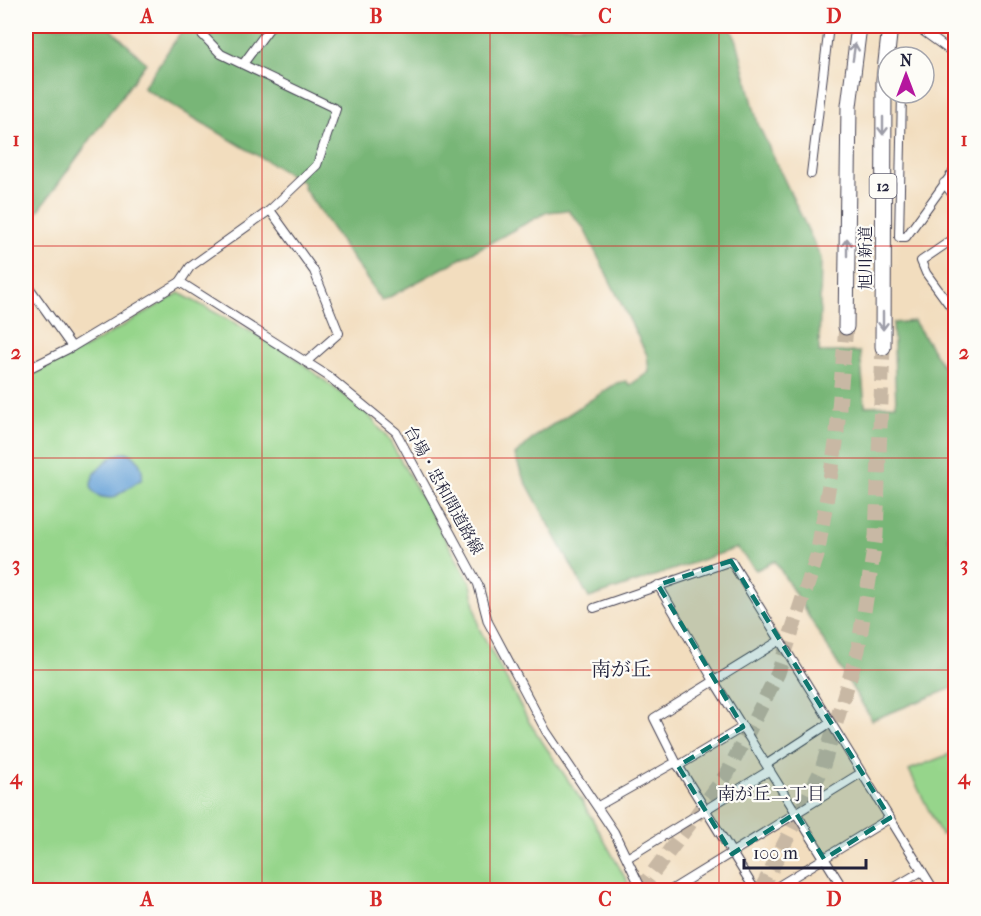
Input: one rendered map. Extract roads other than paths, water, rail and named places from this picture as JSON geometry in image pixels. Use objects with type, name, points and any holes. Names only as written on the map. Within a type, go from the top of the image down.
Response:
[{"type":"highway","name":"旭川新道","points":[[846,327],[849,106],[859,26]]},
{"type":"highway","name":"旭川新道","points":[[883,347],[884,80],[890,31]]},
{"type":"street","points":[[26,370],[72,347],[180,282],[190,267],[270,210],[317,165],[336,109],[221,54],[194,26]]},
{"type":"street","points":[[243,64],[271,26]]},
{"type":"street","points":[[811,174],[829,26]]},
{"type":"street","points":[[916,26],[956,55]]},
{"type":"street","points":[[902,105],[899,237],[906,237],[956,168]]},
{"type":"street","points":[[944,183],[956,199]]},
{"type":"street","points":[[270,210],[314,272],[339,333],[306,362]]},
{"type":"street","points":[[956,237],[921,261],[926,273],[956,314]]},
{"type":"street","name":"台場・忠和間道路線","points":[[180,282],[328,376],[396,432],[454,534],[478,584],[488,622],[541,721],[598,806],[627,858],[642,891]]},
{"type":"street","points":[[26,283],[72,347]]},
{"type":"street","points":[[594,608],[731,561],[934,891]]},
{"type":"street","points":[[658,585],[714,681],[844,891]]},
{"type":"street","points":[[755,891],[677,764],[654,717],[779,641]]},
{"type":"street","points":[[627,858],[705,809],[831,723]]},
{"type":"street","points":[[598,806],[743,727]]},
{"type":"street","points":[[671,891],[861,773]]},
{"type":"street","points":[[772,891],[890,818]]},
{"type":"street","points":[[890,891],[922,871]]},
{"type":"water","points":[[126,452],[139,462],[142,479],[113,498],[101,497],[94,492],[91,485],[98,469],[115,456]]},
{"type":"tunnel","points":[[640,890],[727,774],[778,673],[817,556],[836,443],[846,327]]},
{"type":"tunnel","points":[[761,890],[822,769],[858,650],[876,536],[883,347]]},
{"type":"district","name":"南が丘","points":[[621,669]]},
{"type":"district","name":"南が丘二丁目","points":[[771,794]]}]
